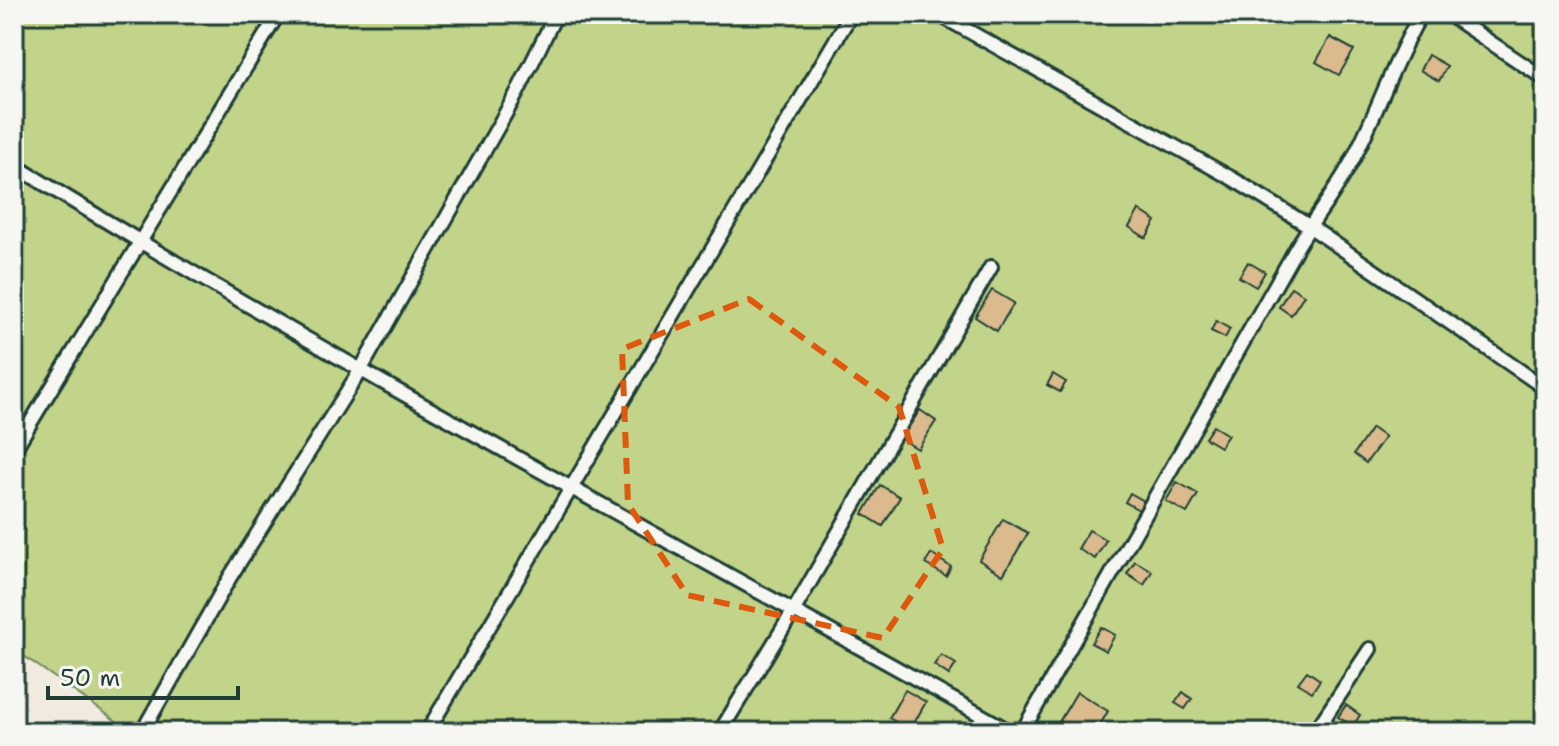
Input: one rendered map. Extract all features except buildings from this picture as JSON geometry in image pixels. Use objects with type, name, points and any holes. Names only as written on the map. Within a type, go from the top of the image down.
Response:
[{"type":"lane","points":[[14,450],[278,14]]},
{"type":"lane","points":[[142,732],[230,577],[360,371],[517,93],[556,14]]},
{"type":"lane","points":[[427,732],[851,14]]},
{"type":"lane","points":[[938,14],[1233,179],[1309,226],[1545,388]]},
{"type":"lane","points":[[1022,732],[1309,226],[1334,193],[1421,14]]},
{"type":"lane","points":[[1448,14],[1545,79]]},
{"type":"lane","points":[[14,165],[360,371],[1011,732]]},
{"type":"lane","points":[[720,732],[794,610],[991,267]]},
{"type":"lane","points":[[1315,732],[1370,649]]},
{"type":"highlighted area","points":[[749,299],[899,407],[943,549],[883,638],[687,595],[628,504],[622,349]]},
{"type":"green space","points":[[14,14],[1545,14],[1545,732],[132,732],[14,649]]}]
